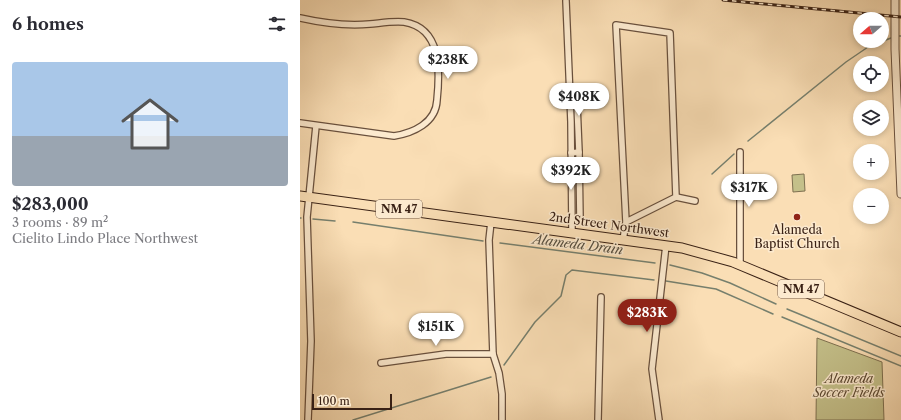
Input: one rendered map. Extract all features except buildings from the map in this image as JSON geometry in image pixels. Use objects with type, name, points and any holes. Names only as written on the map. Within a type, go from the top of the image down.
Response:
[{"type":"main road","name":"2nd Street Northwest","points":[[304,196],[682,248],[740,264],[901,332]]},
{"type":"street","points":[[895,0],[895,49],[901,194]]},
{"type":"street","points":[[566,1],[572,233]]},
{"type":"street","points":[[300,18],[352,24],[370,24],[391,21],[405,22],[425,32],[432,42],[436,55],[439,78],[437,105],[432,117],[422,127],[407,134],[394,136],[300,123]]},
{"type":"street","points":[[623,240],[626,222],[616,25],[670,33],[676,197]]},
{"type":"street","points":[[577,104],[580,220]]},
{"type":"street","points":[[308,420],[311,341],[307,217],[304,196],[316,126]]},
{"type":"street","points":[[571,153],[578,152]]},
{"type":"street","points":[[740,152],[740,264]]},
{"type":"street","points":[[626,222],[676,197],[695,201]]},
{"type":"street","points":[[491,222],[489,240],[494,354],[502,394],[502,420]]},
{"type":"street","points":[[659,420],[652,370],[666,245]]},
{"type":"street","points":[[598,420],[600,297]]},
{"type":"street","points":[[381,363],[446,354],[494,354]]},
{"type":"green space","points":[[804,174],[805,191],[793,192],[792,175]]},
{"type":"green space","name":"Alameda Soccer Fields","points":[[817,338],[882,362],[884,420],[816,420]]},
{"type":"waterway","points":[[748,141],[846,62],[868,47],[891,38]]},
{"type":"waterway","points":[[712,174],[734,154]]},
{"type":"waterway","points":[[313,219],[335,221]]},
{"type":"waterway","name":"Alameda Drain","points":[[353,222],[483,241]]},
{"type":"waterway","name":"Alameda Drain","points":[[500,243],[655,263]]},
{"type":"waterway","name":"Alameda Drain","points":[[670,265],[702,273],[730,283],[776,304]]},
{"type":"waterway","points":[[504,365],[535,322],[561,296],[566,275],[572,270],[654,280]]},
{"type":"waterway","points":[[666,281],[716,289],[773,314]]},
{"type":"waterway","name":"Alameda Drain","points":[[787,309],[901,356]]},
{"type":"waterway","points":[[782,317],[901,366]]},
{"type":"waterway","points":[[353,420],[491,377]]},
{"type":"railway","points":[[723,0],[901,17]]},
{"type":"place","name":"Alameda Baptist Church","points":[[797,217]]}]
